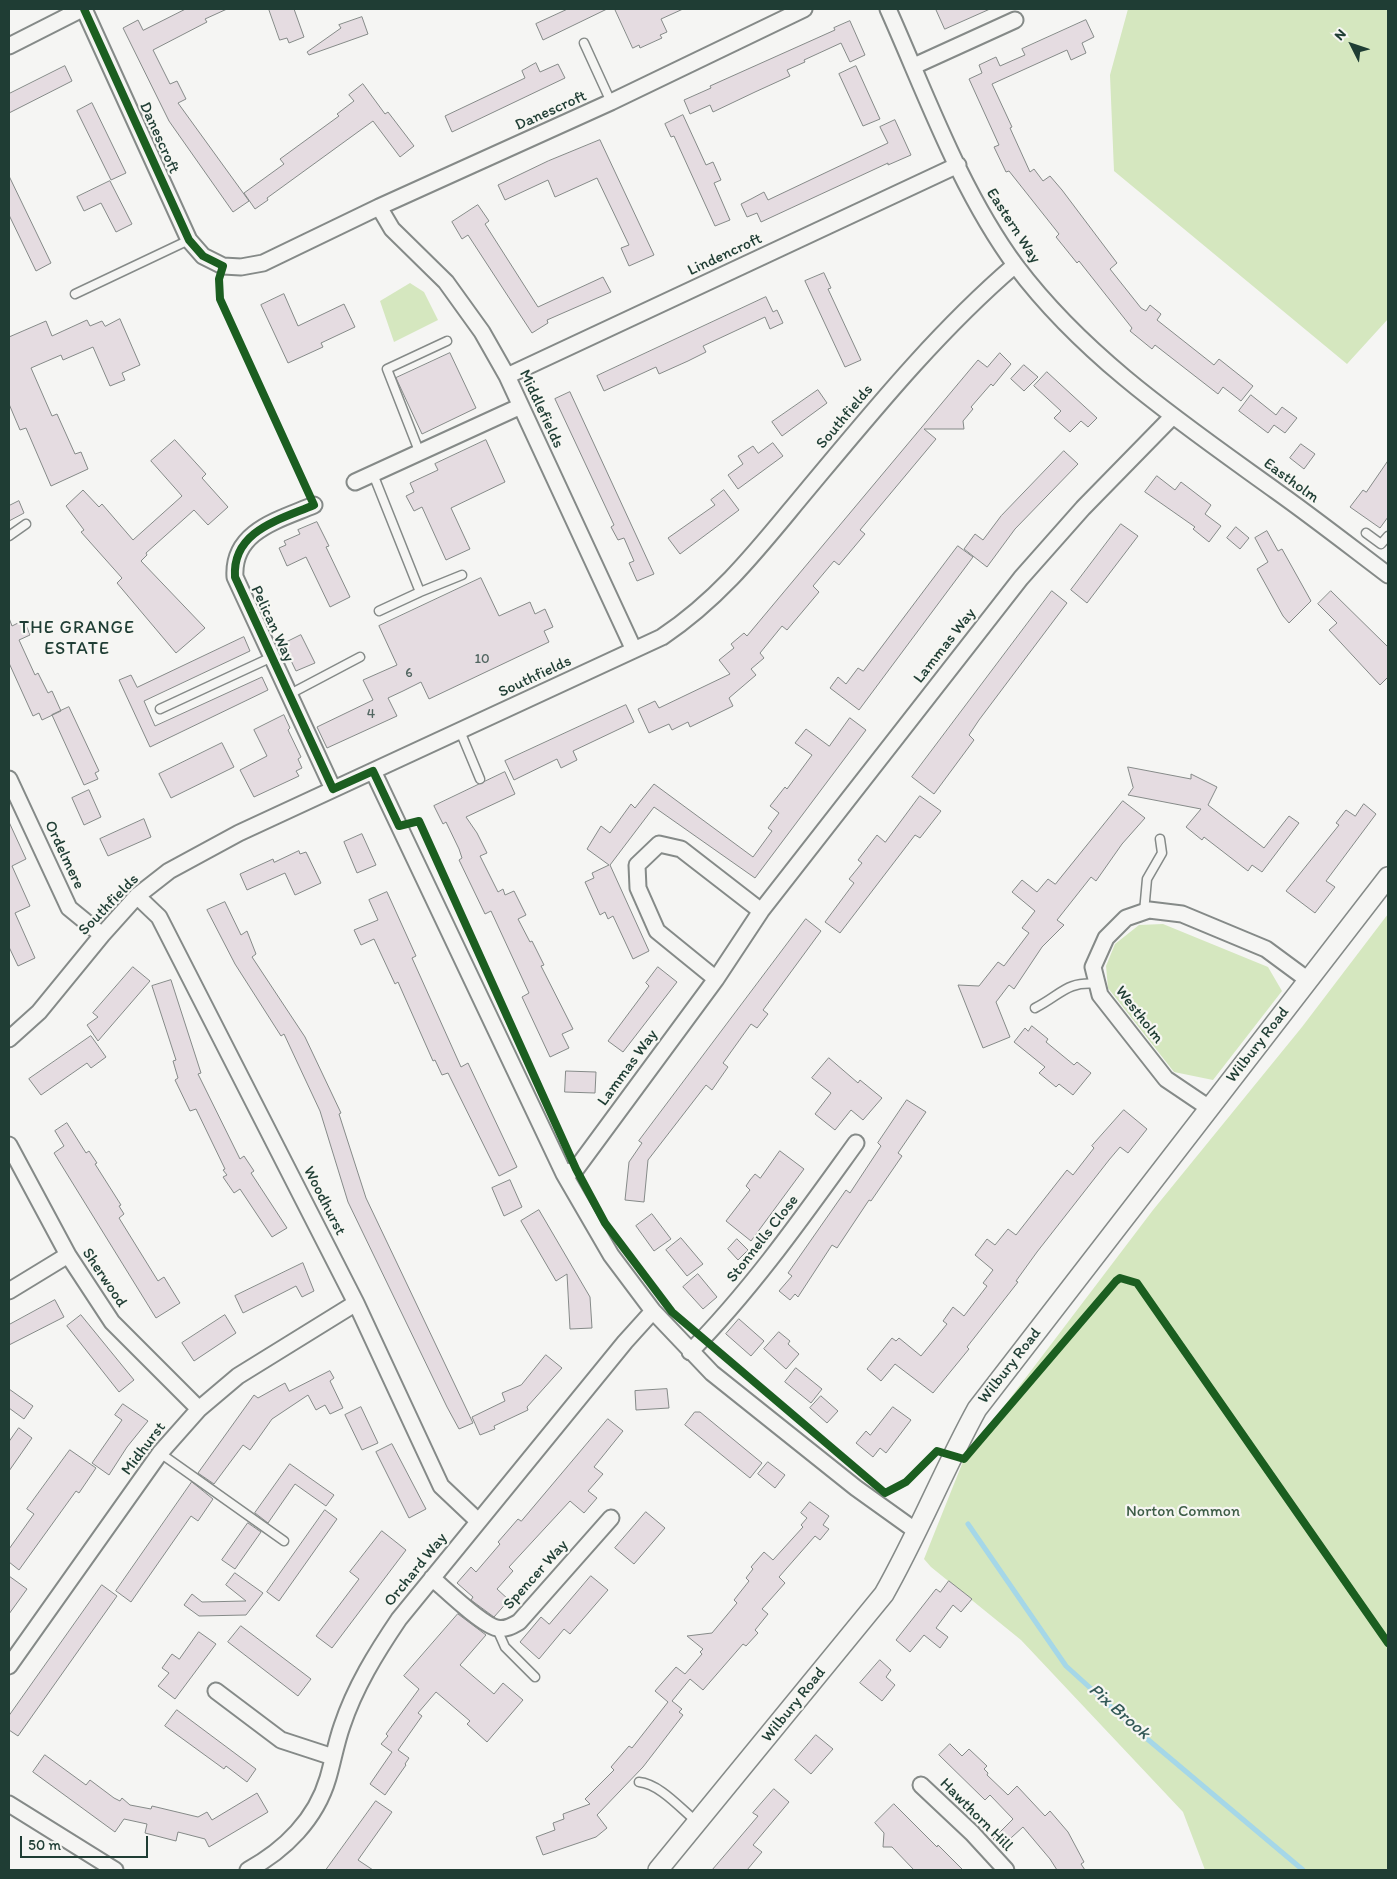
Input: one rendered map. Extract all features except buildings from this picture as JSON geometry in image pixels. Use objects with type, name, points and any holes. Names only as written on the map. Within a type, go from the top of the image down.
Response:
[{"type":"street","points":[[9,46],[83,9]]},
{"type":"street","name":"Danescroft","points":[[83,9],[189,240],[203,256],[223,266],[242,267],[263,263],[379,207],[611,102],[804,9]]},
{"type":"street","name":"Eastern Way","points":[[888,9],[970,191],[1016,265],[1083,341],[1173,416]]},
{"type":"street","points":[[914,66],[1015,20]]},
{"type":"street","name":"Lindencroft","points":[[507,376],[958,165]]},
{"type":"street","name":"Middlefields","points":[[379,207],[392,229],[433,268],[462,302],[482,332],[507,376],[634,650]]},
{"type":"street","name":"Southfields","points":[[9,1039],[40,1012],[102,934],[138,896],[169,871],[240,833],[634,650],[676,628],[719,593],[917,359],[964,310],[1016,265]]},
{"type":"street","points":[[355,482],[521,406]]},
{"type":"street","name":"Eastholm","points":[[1173,416],[1388,575]]},
{"type":"street","name":"Lammas Way","points":[[564,1174],[576,1169],[716,979],[761,911],[1021,578],[1083,508],[1173,416]]},
{"type":"street","name":"Pelican Way","points":[[314,505],[259,529],[243,543],[236,559],[235,577],[333,789]]},
{"type":"street","points":[[373,771],[564,1174],[610,1255],[653,1312],[712,1373],[856,1488],[916,1531]]},
{"type":"street","name":"Ordelmere","points":[[9,779],[69,908],[102,934]]},
{"type":"street","points":[[716,979],[657,931],[638,888],[638,865],[659,844],[681,850],[761,911]]},
{"type":"street","name":"Wilbury Road","points":[[658,1870],[884,1594],[951,1456],[977,1409],[1388,877]]},
{"type":"street","name":"Woodhurst","points":[[138,896],[159,917],[356,1304],[441,1486],[478,1521]]},
{"type":"street","name":"Westholm","points":[[1209,1108],[1166,1080],[1100,995],[1093,967],[1106,938],[1126,918],[1149,910],[1182,914],[1266,949],[1308,980]]},
{"type":"street","name":"Stonnells Close","points":[[690,1352],[767,1265],[856,1143]]},
{"type":"street","name":"Sherwood","points":[[9,1145],[68,1255],[112,1322],[199,1409]]},
{"type":"street","points":[[9,1291],[68,1255]]},
{"type":"street","name":"Midhurst","points":[[9,1666],[160,1453],[199,1409],[238,1376],[356,1304]]},
{"type":"street","name":"Orchard Way","points":[[248,1870],[283,1846],[304,1825],[321,1796],[341,1728],[368,1667],[399,1619],[478,1521],[653,1312]]},
{"type":"street","name":"Spencer Way","points":[[432,1578],[486,1622],[498,1629],[504,1629],[519,1622],[611,1518]]},
{"type":"street","points":[[216,1691],[281,1740],[333,1757]]},
{"type":"street","name":"Hawthorn Hill","points":[[921,1785],[972,1833],[1006,1870]]},
{"type":"street","points":[[9,1804],[115,1870]]},
{"type":"lane","points":[[584,42],[611,102]]},
{"type":"lane","points":[[75,294],[189,240]]},
{"type":"lane","points":[[420,451],[387,369],[447,341]]},
{"type":"lane","points":[[373,474],[420,592]]},
{"type":"lane","points":[[9,536],[26,524]]},
{"type":"lane","points":[[1366,533],[1381,544],[1388,536]]},
{"type":"lane","points":[[379,611],[462,575]]},
{"type":"lane","points":[[160,709],[272,657]]},
{"type":"lane","points":[[290,694],[360,657]]},
{"type":"lane","points":[[460,731],[480,779]]},
{"type":"lane","points":[[1144,912],[1147,879],[1162,853],[1160,839]]},
{"type":"lane","points":[[1035,1008],[1052,1000],[1070,985],[1082,982],[1098,984]]},
{"type":"lane","points":[[160,1453],[284,1541]]},
{"type":"lane","points":[[498,1629],[505,1647],[535,1677]]},
{"type":"lane","points":[[640,1782],[647,1783],[660,1792],[698,1823]]},
{"type":"green space","points":[[1128,9],[1388,9],[1388,319],[1347,364],[1114,171],[1110,75]]},
{"type":"green space","points":[[410,283],[424,292],[438,320],[394,342],[380,301]]},
{"type":"green space","name":"Norton Common","points":[[1388,914],[1388,1870],[1205,1870],[1183,1812],[1021,1640],[931,1567],[924,1559],[964,1459],[1153,1210],[1302,1027]]},
{"type":"green space","points":[[1163,924],[1268,967],[1282,991],[1213,1080],[1174,1072],[1108,988],[1106,966],[1115,944],[1139,925]]},
{"type":"waterway","name":"Pix Brook","points":[[968,1524],[1066,1666],[1139,1732],[1303,1870]]},
{"type":"cycle path","points":[[84,9],[189,240],[203,256],[223,266],[219,279],[220,299],[314,505],[273,522],[249,538],[241,548],[236,561],[235,577],[333,789],[373,771],[399,826],[419,821],[576,1169],[605,1223],[672,1312],[885,1493],[906,1482],[937,1451],[964,1459],[1116,1281],[1120,1278],[1137,1283],[1388,1643]]},
{"type":"district","name":"THE GRANGE ESTATE","points":[[77,638]]}]
